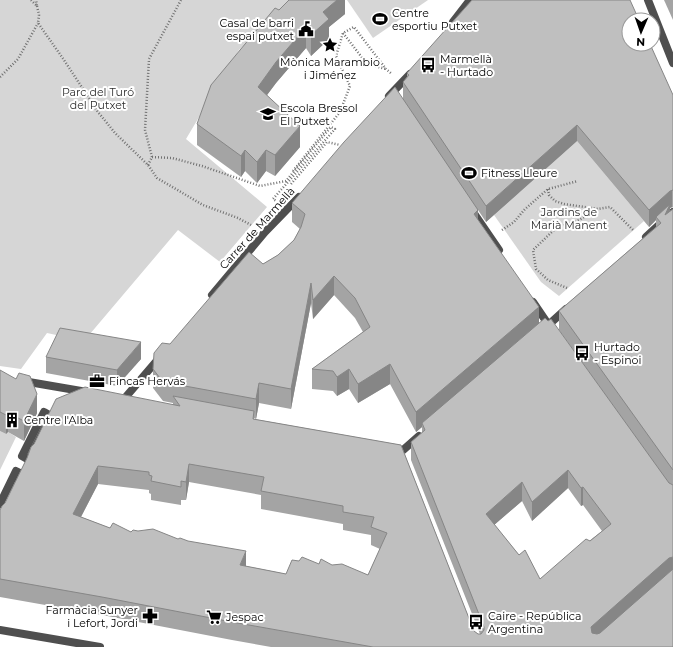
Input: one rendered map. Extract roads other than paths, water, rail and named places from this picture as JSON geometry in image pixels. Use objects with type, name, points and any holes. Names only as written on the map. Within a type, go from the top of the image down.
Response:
[{"type":"street","points":[[446,31],[470,0]]},
{"type":"street","points":[[648,0],[673,64]]},
{"type":"street","points":[[383,104],[394,95],[417,66]]},
{"type":"street","name":"Carrer de Marmellà","points":[[209,299],[265,232],[303,192]]},
{"type":"street","points":[[470,207],[505,259]]},
{"type":"street","points":[[638,243],[673,212]]},
{"type":"street","points":[[526,292],[555,333]]},
{"type":"street","points":[[537,335],[570,306]]},
{"type":"street","points":[[113,397],[128,400],[168,348]]},
{"type":"street","points":[[15,380],[93,394]]},
{"type":"street","points":[[44,412],[51,416],[29,460],[22,456],[44,412]]},
{"type":"street","points":[[400,452],[425,431]]},
{"type":"street","points":[[0,504],[16,471],[22,474],[3,512]]},
{"type":"street","points":[[0,630],[100,647]]},
{"type":"place","name":"Centre esportiu Putxet","points":[[380,19]]},
{"type":"place","name":"Casal de barri espai putxet","points":[[306,29]]},
{"type":"place","name":"Mònica Marambio i Jiménez","points":[[330,45]]},
{"type":"place","name":"Marmellà - Hurtado","points":[[428,65]]},
{"type":"place","name":"Escola Bressol El Putxet","points":[[268,114]]},
{"type":"place","name":"Fitness Lleure","points":[[469,173]]},
{"type":"place","name":"Hurtado - Espinoi","points":[[582,353]]},
{"type":"place","name":"Fincas Hervás","points":[[97,381]]},
{"type":"place","name":"Centre l'Alba","points":[[12,420]]},
{"type":"place","name":"Farmàcia Sunyer i Lefort, Jordi","points":[[150,616]]},
{"type":"place","name":"Jespac","points":[[214,617]]},
{"type":"place","name":"Caire - República Argentina","points":[[476,622]]},
{"type":"park label","name":"Parc del Turó del Putxet","points":[[98,98]]},
{"type":"park label","name":"Jardins de Marià Manent","points":[[569,218]]}]
